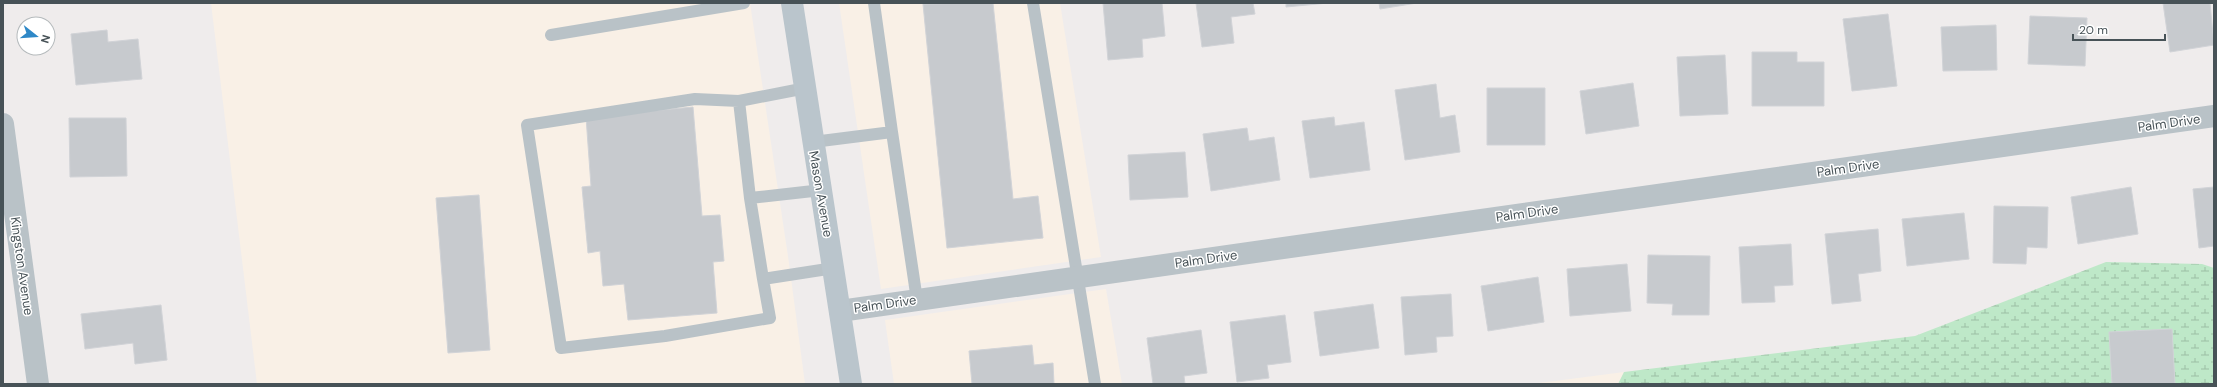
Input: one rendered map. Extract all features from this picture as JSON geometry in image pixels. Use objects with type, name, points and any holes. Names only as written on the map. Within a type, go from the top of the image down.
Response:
[{"type":"main road","name":"Mason Avenue","points":[[792,3],[806,88],[812,142],[822,190],[851,384]]},
{"type":"street","name":"Palm Drive","points":[[840,311],[2214,116]]},
{"type":"street","name":"Kingston Avenue","points":[[3,124],[38,384]]},
{"type":"lane","points":[[550,35],[744,3]]},
{"type":"lane","points":[[874,3],[917,300]]},
{"type":"lane","points":[[1033,3],[1095,384]]},
{"type":"lane","points":[[739,101],[750,198],[770,318],[665,336],[561,348],[527,125],[696,99],[739,101],[806,88]]},
{"type":"lane","points":[[812,142],[892,132]]},
{"type":"lane","points":[[750,198],[822,190]]},
{"type":"lane","points":[[763,280],[834,268]]},
{"type":"shaded area","points":[[211,3],[750,3],[789,263],[805,384],[257,384]]},
{"type":"shaded area","points":[[839,3],[1060,3],[1101,257],[881,289]]},
{"type":"shaded area","points":[[1106,289],[1122,384],[894,384],[885,320]]},
{"type":"shaded area","points":[[1624,372],[1618,384],[1529,384],[1555,381]]},
{"type":"green space","points":[[2106,262],[2202,264],[2214,268],[2214,384],[1618,384],[1624,372],[1915,336]]},
{"type":"building","points":[[993,3],[1013,199],[1038,196],[1043,238],[947,248],[923,4]]},
{"type":"building","points":[[1103,3],[1162,3],[1165,36],[1142,39],[1143,57],[1108,60]]},
{"type":"building","points":[[1196,3],[1253,3],[1255,14],[1231,17],[1234,43],[1202,47]]},
{"type":"building","points":[[1286,3],[1328,3],[1286,7]]},
{"type":"building","points":[[1379,3],[1417,3],[1380,9]]},
{"type":"building","points":[[2163,3],[2210,3],[2214,45],[2170,52]]},
{"type":"building","points":[[1888,14],[1897,86],[1852,91],[1843,19]]},
{"type":"building","points":[[2030,16],[2087,18],[2085,66],[2028,64]]},
{"type":"building","points":[[1996,25],[1997,70],[1943,71],[1941,27]]},
{"type":"building","points":[[107,30],[108,42],[138,39],[142,79],[76,85],[71,34]]},
{"type":"building","points":[[1752,52],[1797,52],[1797,62],[1824,62],[1824,106],[1752,106]]},
{"type":"building","points":[[1725,55],[1728,114],[1680,116],[1677,57]]},
{"type":"building","points":[[1633,83],[1639,126],[1586,134],[1580,91]]},
{"type":"building","points":[[1436,84],[1440,118],[1455,115],[1460,152],[1405,160],[1395,90]]},
{"type":"building","points":[[1487,88],[1545,88],[1545,145],[1487,145]]},
{"type":"building","points":[[693,107],[702,216],[720,215],[724,261],[713,262],[717,313],[628,320],[624,284],[603,286],[600,251],[588,253],[582,187],[591,186],[586,117]]},
{"type":"building","points":[[1334,117],[1335,126],[1364,122],[1370,170],[1310,178],[1302,121]]},
{"type":"building","points":[[69,118],[126,118],[127,176],[70,177]]},
{"type":"building","points":[[1247,128],[1249,141],[1274,137],[1280,180],[1211,191],[1203,134]]},
{"type":"building","points":[[1185,152],[1188,197],[1130,200],[1128,155]]},
{"type":"building","points":[[2131,187],[2138,234],[2078,244],[2071,197]]},
{"type":"building","points":[[2214,187],[2214,246],[2199,248],[2193,189]]},
{"type":"building","points":[[479,195],[490,350],[448,353],[436,198]]},
{"type":"building","points":[[1994,206],[2048,207],[2047,248],[2027,247],[2026,264],[1993,263]]},
{"type":"building","points":[[1964,213],[1969,259],[1907,266],[1902,219]]},
{"type":"building","points":[[1878,229],[1881,271],[1858,274],[1861,301],[1832,304],[1825,234]]},
{"type":"building","points":[[1791,244],[1793,285],[1774,286],[1775,302],[1742,303],[1739,247]]},
{"type":"building","points":[[1648,255],[1710,256],[1709,315],[1672,315],[1673,304],[1647,303]]},
{"type":"building","points":[[1627,264],[1631,311],[1570,316],[1567,269]]},
{"type":"building","points":[[1538,277],[1544,322],[1488,331],[1481,286]]},
{"type":"building","points":[[1451,294],[1453,336],[1436,337],[1437,352],[1405,355],[1401,297]]},
{"type":"building","points":[[1373,304],[1379,348],[1320,356],[1314,312]]},
{"type":"building","points":[[161,305],[167,360],[135,364],[133,343],[85,349],[81,314]]},
{"type":"building","points":[[1285,315],[1291,362],[1267,365],[1269,378],[1237,382],[1230,322]]},
{"type":"building","points":[[2172,329],[2175,384],[2112,384],[2109,332]]},
{"type":"building","points":[[1201,330],[1207,373],[1184,376],[1185,384],[1153,384],[1147,338]]},
{"type":"building","points":[[1032,345],[1034,365],[1053,363],[1054,384],[972,384],[969,351]]}]
